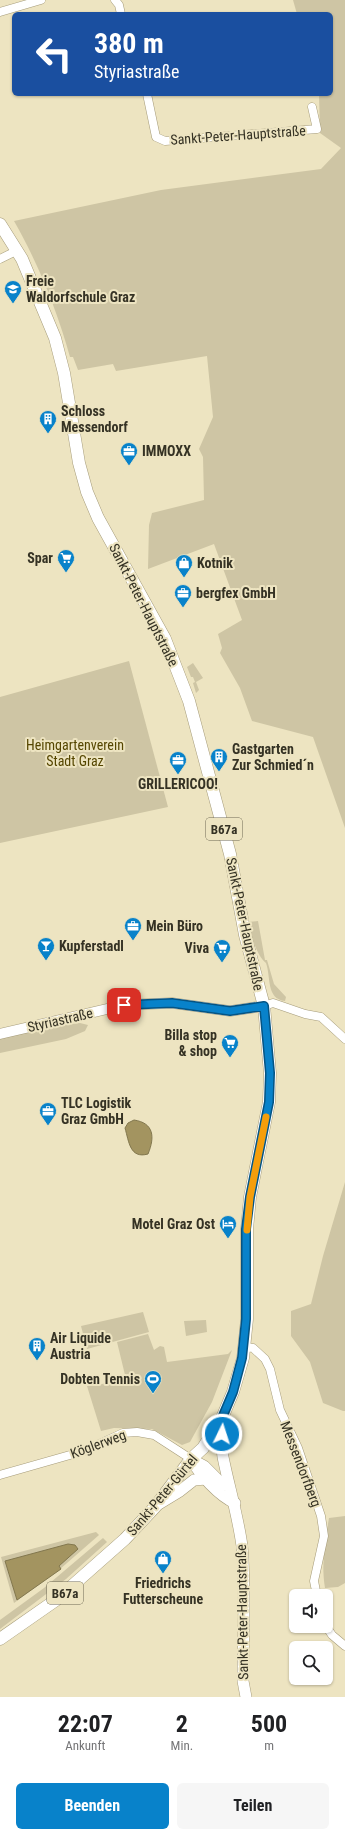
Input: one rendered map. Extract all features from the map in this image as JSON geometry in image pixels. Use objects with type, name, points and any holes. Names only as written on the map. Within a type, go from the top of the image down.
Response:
[{"type":"main road","name":"Sankt-Peter-Hauptstraße","points":[[0,224],[18,250],[55,338],[64,373],[79,463],[87,492],[98,518],[165,640],[189,701],[230,854],[245,936],[264,1006],[270,1073],[269,1102],[250,1197],[246,1229],[246,1319],[244,1347],[233,1392],[222,1418],[222,1445],[242,1548],[244,1575],[243,1681],[246,1697]]},
{"type":"main road","name":"Sankt-Peter-Gürtel","points":[[0,1640],[56,1600],[126,1539],[155,1507],[192,1459],[203,1448],[222,1418]]},
{"type":"main road","points":[[192,1459],[197,1469],[226,1499],[233,1498]]},
{"type":"main road","points":[[192,1459],[204,1466],[233,1498]]},
{"type":"main road","points":[[155,1507],[194,1480],[206,1479]]},
{"type":"street","points":[[0,12],[41,0]]},
{"type":"street","points":[[115,0],[120,12]]},
{"type":"street","name":"Sankt-Peter-Hauptstraße","points":[[146,96],[156,137],[165,142],[317,129],[312,107]]},
{"type":"street","points":[[0,259],[18,250]]},
{"type":"street","name":"Styriastraße","points":[[0,1034],[124,1005],[172,1003],[230,1011],[264,1006]]},
{"type":"street","points":[[264,1006],[273,1003],[305,1014],[317,1015],[345,1039]]},
{"type":"street","name":"Messendorfberg","points":[[244,1347],[253,1348],[265,1359],[271,1372],[280,1410],[298,1448],[319,1510],[324,1536],[314,1581],[316,1589]]},
{"type":"street","name":"Köglerweg","points":[[0,1475],[84,1451],[113,1437],[137,1432],[154,1435],[192,1459]]},
{"type":"street","points":[[331,1633],[345,1646]]},
{"type":"green space","points":[[293,0],[345,0],[345,828],[313,737],[252,721],[240,688],[220,653],[222,648],[218,634],[242,620],[214,544],[148,569],[149,525],[152,513],[204,500],[203,457],[199,449],[213,417],[207,356],[116,371],[113,364],[78,370],[73,357],[70,357],[53,304],[39,270],[14,221],[161,190],[321,169],[341,148],[320,133],[319,96],[333,96],[333,12],[296,12]]},
{"type":"green space","name":"Heimgartenverein Stadt Graz","points":[[129,661],[168,807],[0,843],[0,697]]},
{"type":"green space","points":[[193,663],[203,678],[196,682],[199,690],[196,693],[193,683],[195,682],[187,667]]},
{"type":"green space","points":[[258,921],[265,960],[267,960],[274,984],[286,997],[285,1001],[279,999],[272,992],[266,963],[259,955],[252,938],[248,922]]},
{"type":"green space","points":[[80,1023],[88,1025],[85,1031],[66,1039],[0,1053],[0,1038],[47,1027]]},
{"type":"green space","points":[[345,1182],[345,1411],[343,1411],[323,1403],[310,1362],[291,1336],[291,1311],[311,1304],[323,1256]]},
{"type":"green space","points":[[143,1312],[149,1332],[87,1349],[81,1326]]},
{"type":"green space","points":[[206,1320],[207,1332],[186,1336],[184,1321]]},
{"type":"green space","name":"Dobten Tennis","points":[[148,1334],[154,1350],[160,1346],[164,1347],[167,1362],[228,1354],[232,1350],[212,1402],[190,1442],[182,1445],[152,1429],[114,1428],[101,1431],[87,1386],[126,1379],[117,1342]]},
{"type":"green space","points":[[345,1516],[345,1583],[338,1587],[325,1588],[323,1562],[329,1518]]},
{"type":"green space","points":[[96,1532],[99,1535],[59,1570],[14,1603],[1,1557]]},
{"type":"green space","points":[[103,1538],[107,1542],[66,1579],[0,1629],[0,1620],[44,1588]]},
{"type":"shaded area","points":[[134,1120],[146,1124],[151,1132],[152,1142],[148,1154],[137,1154],[129,1144],[125,1128],[128,1123]]},
{"type":"shaded area","points":[[68,1544],[75,1545],[78,1549],[59,1566],[61,1569],[17,1600],[5,1561]]},
{"type":"slow traffic","points":[[247,1230],[250,1197],[266,1117]]},
{"type":"place","name":"Freie Waldorfschule Graz","points":[[13,304]]},
{"type":"place","name":"Schloss Messendorf","points":[[48,434]]},
{"type":"place","name":"IMMOXX","points":[[129,466]]},
{"type":"place","name":"Spar","points":[[66,573]]},
{"type":"place","name":"Kotnik","points":[[184,578]]},
{"type":"place","name":"bergfex GmbH","points":[[183,608]]},
{"type":"place","name":"Gastgarten Zur Schmied´n","points":[[219,772]]},
{"type":"place","name":"GRILLERICOO!","points":[[178,775]]},
{"type":"place","name":"Mein Büro","points":[[133,941]]},
{"type":"place","name":"Kupferstadl","points":[[46,961]]},
{"type":"place","name":"Viva","points":[[222,963]]},
{"type":"place","name":"Billa stop & shop","points":[[230,1058]]},
{"type":"place","name":"TLC Logistik Graz GmbH","points":[[48,1126]]},
{"type":"place","name":"Motel Graz Ost","points":[[228,1239]]},
{"type":"place","name":"Air Liquide Austria","points":[[37,1361]]},
{"type":"place","name":"Dobten Tennis","points":[[153,1394]]},
{"type":"place","name":"Friedrichs Futterscheune","points":[[163,1574]]},
{"type":"route","points":[[124,1005],[172,1003],[230,1011],[264,1006],[270,1073],[269,1102],[250,1197],[246,1229],[246,1319],[244,1347],[239,1374],[222,1418],[222,1434]]}]
